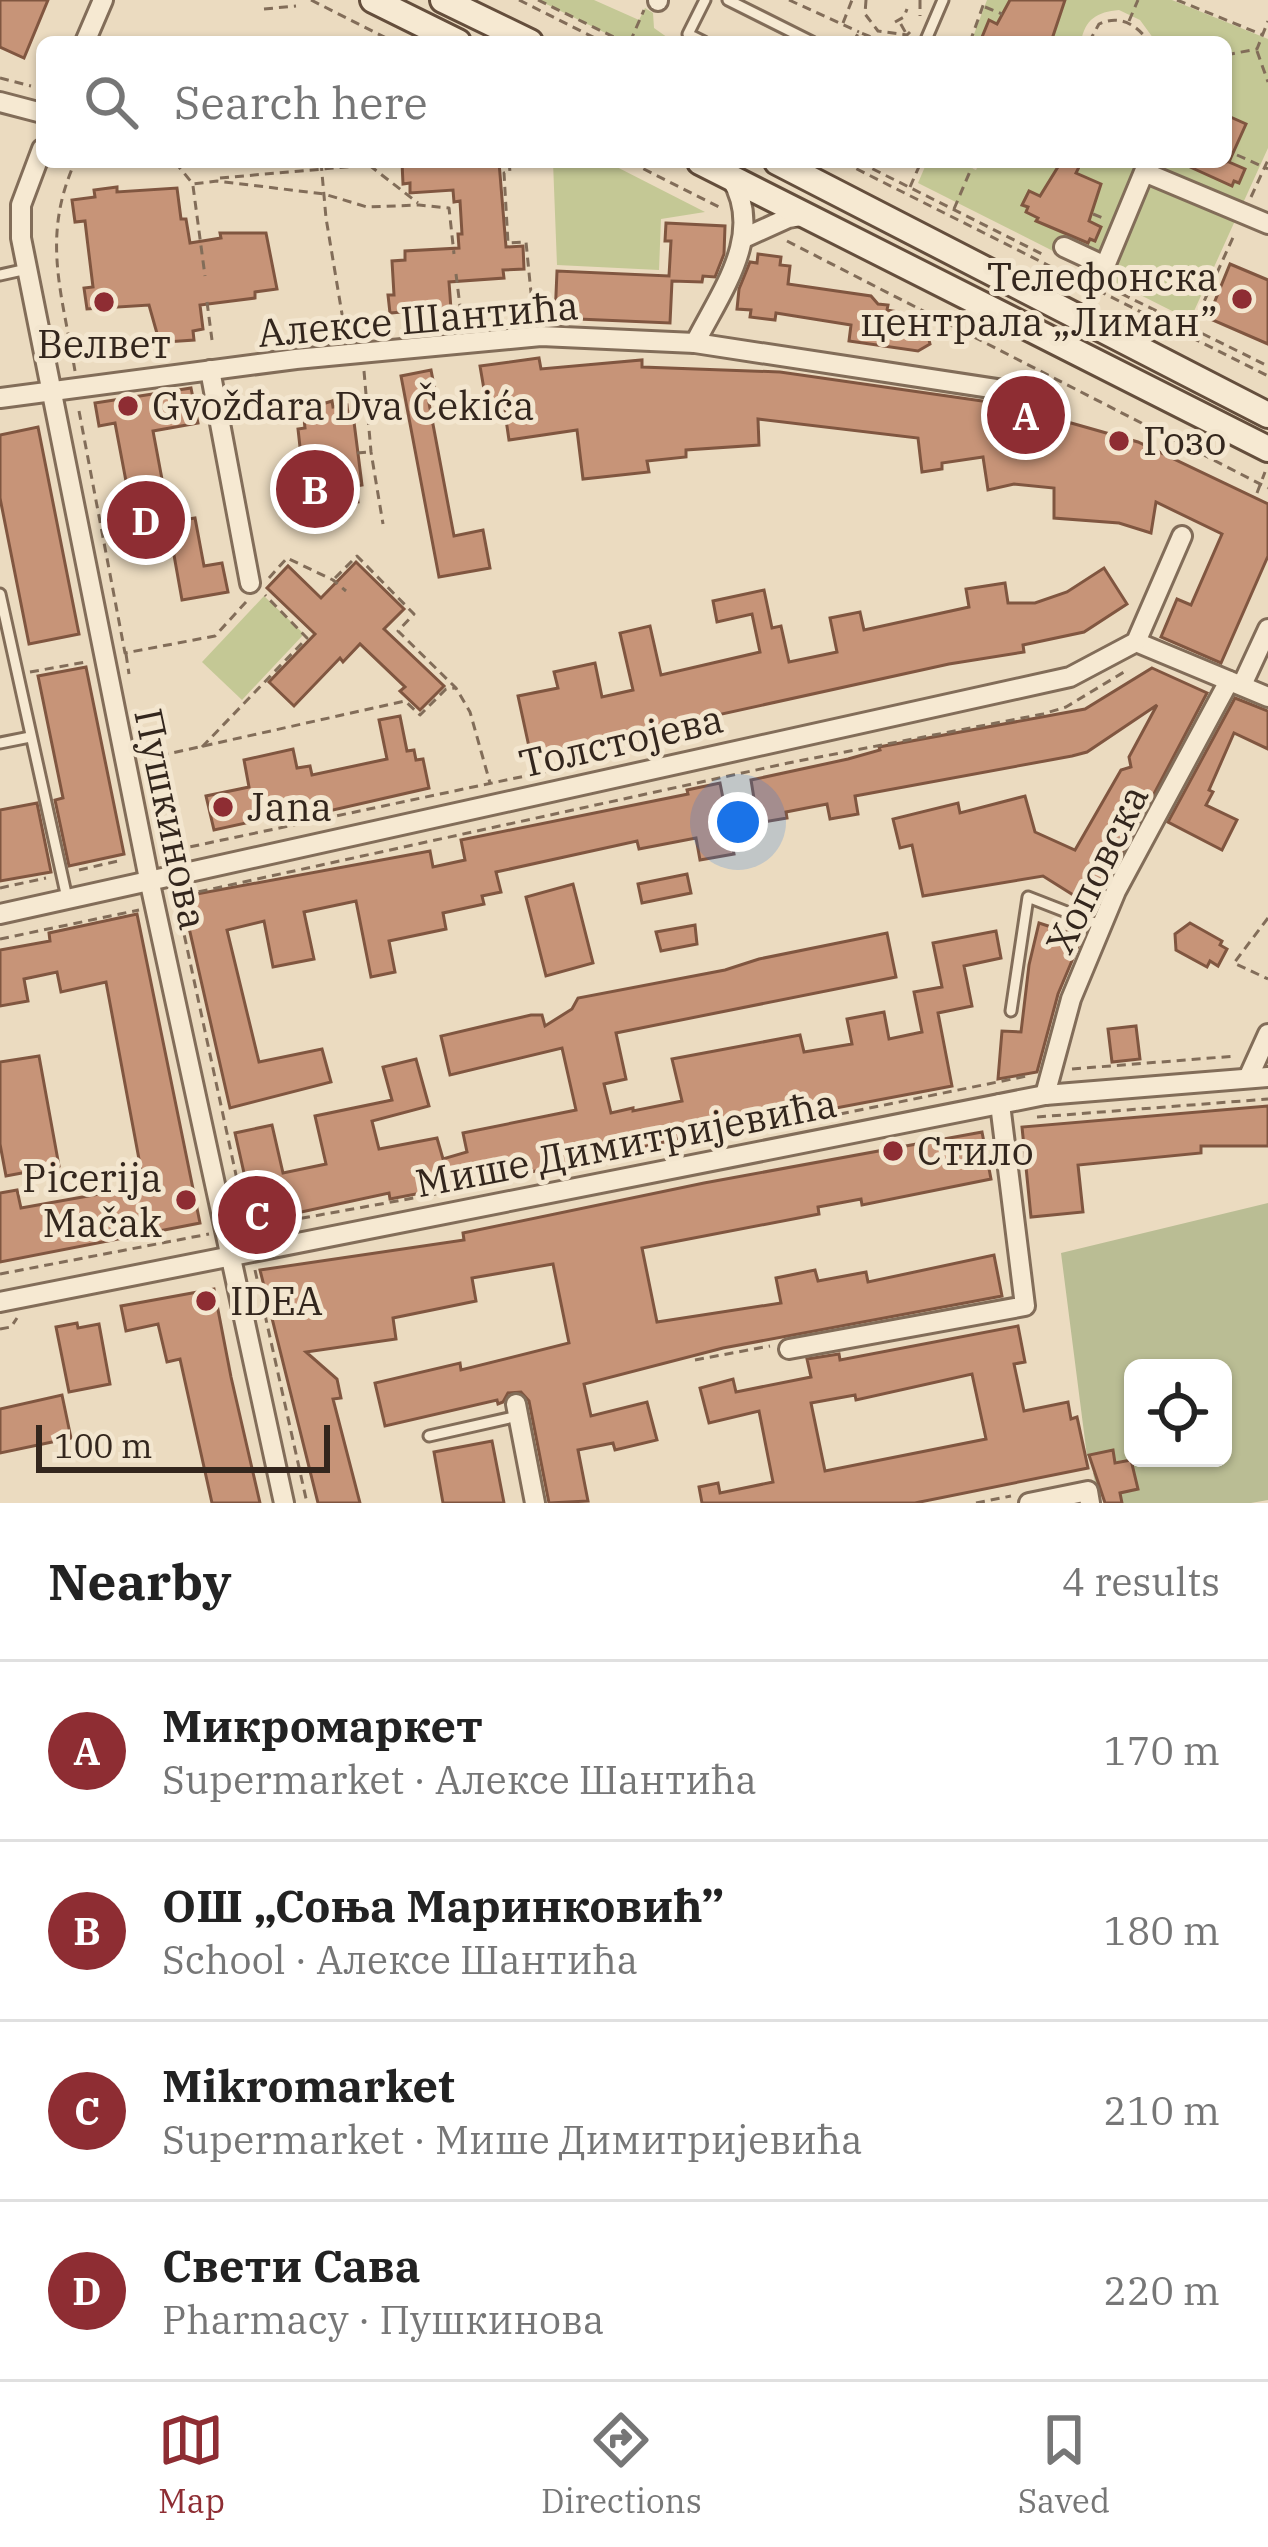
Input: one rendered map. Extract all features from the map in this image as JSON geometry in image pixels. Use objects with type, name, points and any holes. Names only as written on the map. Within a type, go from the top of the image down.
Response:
[{"type":"main road","points":[[373,0],[446,36]]},
{"type":"main road","points":[[443,0],[518,36]]},
{"type":"main road","points":[[712,168],[1268,449]]},
{"type":"main road","points":[[809,171],[1264,412]]},
{"type":"street","points":[[88,36],[103,0]]},
{"type":"street","points":[[0,102],[36,111]]},
{"type":"street","name":"Пушкинова","points":[[36,166],[19,216],[27,269],[144,856],[284,1503]]},
{"type":"street","points":[[1064,248],[1105,266],[1144,172],[1268,224]]},
{"type":"street","points":[[695,343],[746,237],[742,196],[731,178]]},
{"type":"street","points":[[746,237],[788,218],[807,215]]},
{"type":"street","name":"Алексе Шантића","points":[[0,398],[476,340],[599,337],[695,343],[1036,395],[1038,412]]},
{"type":"street","points":[[210,370],[254,586]]},
{"type":"street","points":[[1182,536],[1136,642],[1268,697]]},
{"type":"street","name":"Хоповска","points":[[1045,1095],[1071,999],[1116,891],[1268,629]]},
{"type":"street","name":"Толстојева","points":[[0,914],[722,752],[1045,685],[1136,642]]},
{"type":"street","points":[[1258,1077],[1268,1034]]},
{"type":"street","name":"Мише Димитријевића","points":[[0,1302],[1045,1095],[1258,1077]]},
{"type":"street","points":[[789,1349],[1025,1306],[1000,1104]]},
{"type":"street","points":[[517,1410],[535,1503]]},
{"type":"street","points":[[1029,1503],[1088,1491],[1090,1503]]},
{"type":"lane","points":[[692,36],[688,34],[705,0]]},
{"type":"lane","points":[[728,0],[800,36]]},
{"type":"lane","points":[[928,36],[943,0]]},
{"type":"lane","points":[[0,275],[27,269]]},
{"type":"lane","points":[[0,594],[67,898]]},
{"type":"lane","points":[[0,743],[30,737]]},
{"type":"lane","points":[[1011,1011],[1028,897],[1102,926]]},
{"type":"lane","points":[[429,1436],[517,1410]]},
{"type":"path","points":[[311,0],[382,36]]},
{"type":"path","points":[[519,0],[591,36]]},
{"type":"path","points":[[538,0],[615,36]]},
{"type":"path","points":[[630,36],[648,0]]},
{"type":"path","points":[[790,0],[869,36]]},
{"type":"path","points":[[842,24],[853,0]]},
{"type":"path","points":[[866,0],[870,24],[886,34],[907,35]]},
{"type":"path","points":[[907,35],[920,16],[920,0]]},
{"type":"path","points":[[1128,22],[1138,0]]},
{"type":"path","points":[[1177,0],[1263,35]]},
{"type":"path","points":[[972,36],[984,3],[1002,14]]},
{"type":"path","points":[[264,10],[296,6]]},
{"type":"path","points":[[907,35],[897,22],[907,10],[920,16]]},
{"type":"path","points":[[1092,36],[1100,24],[1116,19],[1128,22],[1143,36]]},
{"type":"path","points":[[1268,21],[1257,49],[1268,82]]},
{"type":"path","points":[[857,36],[859,32]]},
{"type":"path","points":[[1232,54],[1257,49]]},
{"type":"path","points":[[0,78],[31,86]]},
{"type":"path","points":[[1237,155],[1267,168]]},
{"type":"path","points":[[1192,328],[1268,160]]},
{"type":"path","points":[[72,168],[60,196],[54,232],[78,387]]},
{"type":"path","points":[[180,168],[193,184],[205,276]]},
{"type":"path","points":[[217,181],[296,168]]},
{"type":"path","points":[[321,168],[344,326]]},
{"type":"path","points":[[373,168],[414,196],[419,205]]},
{"type":"path","points":[[510,168],[504,173],[508,243],[526,242],[532,313]]},
{"type":"path","points":[[642,168],[721,208]]},
{"type":"path","points":[[855,168],[1268,376]]},
{"type":"path","points":[[910,188],[918,168]]},
{"type":"path","points":[[954,209],[971,168]]},
{"type":"path","points":[[193,184],[217,181],[324,194],[368,207],[449,208],[454,254]]},
{"type":"path","points":[[788,242],[1268,488]]},
{"type":"path","points":[[456,274],[461,314]]},
{"type":"path","points":[[208,302],[212,340]]},
{"type":"path","points":[[364,367],[383,524]]},
{"type":"path","points":[[80,412],[125,652],[215,636],[254,586],[287,558],[346,591]]},
{"type":"path","points":[[357,453],[371,452]]},
{"type":"path","points":[[1257,493],[1268,464]]},
{"type":"path","points":[[333,580],[357,556],[414,614],[398,631],[456,688],[470,712],[490,783]]},
{"type":"path","points":[[202,747],[307,638],[254,586]]},
{"type":"path","points":[[17,675],[87,662]]},
{"type":"path","points":[[184,895],[788,763],[1043,714],[1066,707],[1127,670]]},
{"type":"path","points":[[145,759],[405,701],[420,715],[446,689],[456,688]]},
{"type":"path","points":[[0,887],[560,769]]},
{"type":"path","points":[[0,1274],[247,1228],[178,906]]},
{"type":"path","points":[[1268,918],[1234,963],[1268,979]]},
{"type":"path","points":[[251,1249],[307,1503]]},
{"type":"path","points":[[695,1360],[787,1342],[789,1349]]},
{"type":"green space","points":[[538,0],[594,0],[639,20],[645,8],[653,13],[654,28],[665,36],[612,36]]},
{"type":"green space","points":[[987,0],[1172,0],[1268,39],[1268,148],[1190,320],[918,183],[924,168],[1232,168],[1232,36],[1152,36],[1140,20],[1119,10],[1093,18],[1083,36],[973,36]]},
{"type":"green space","points":[[553,168],[619,168],[705,212],[661,219],[659,270],[557,265]]},
{"type":"green space","points":[[264,596],[304,634],[242,700],[202,662]]},
{"type":"green space","points":[[1268,1203],[1268,1500],[1105,1503],[1103,1495],[1098,1495],[1094,1455],[1087,1456],[1061,1253]]},
{"type":"building","points":[[0,0],[48,0],[24,58],[0,47]]},
{"type":"building","points":[[1010,0],[1065,0],[1053,36],[982,36],[989,20],[997,24]]},
{"type":"building","points":[[1232,118],[1246,124],[1232,155]]},
{"type":"building","points":[[1232,163],[1245,169],[1239,183],[1234,181],[1232,186],[1192,168],[1232,168]]},
{"type":"building","points":[[402,168],[499,168],[506,247],[523,246],[524,269],[503,270],[504,278],[449,282],[451,309],[435,310],[436,316],[390,313],[392,261],[405,260],[405,251],[459,248],[458,234],[462,234],[460,201],[454,202],[453,190],[410,193],[410,183],[403,184]]},
{"type":"building","points":[[1057,168],[1078,168],[1076,173],[1101,184],[1089,221],[1101,227],[1095,241],[1088,243],[1036,221],[1022,205],[1029,191],[1040,196]]},
{"type":"building","points":[[117,187],[117,192],[177,188],[190,243],[221,238],[220,233],[266,233],[277,289],[255,292],[255,298],[200,305],[203,329],[193,331],[194,340],[166,342],[165,337],[158,337],[149,305],[87,309],[84,288],[93,287],[85,221],[75,222],[72,200]]},
{"type":"building","points":[[666,223],[725,226],[724,254],[715,277],[703,276],[702,282],[672,281],[670,323],[555,318],[557,271],[669,276],[671,241],[665,241]]},
{"type":"building","points":[[758,254],[781,257],[780,265],[790,266],[788,284],[871,296],[878,304],[888,305],[887,310],[898,312],[897,318],[927,332],[930,344],[918,351],[849,341],[851,325],[776,313],[775,320],[750,317],[751,310],[737,309],[739,289]]},
{"type":"building","name":"Телефонска централа „Лиман”","points":[[1230,264],[1268,280],[1268,344],[1208,318]]},
{"type":"building","points":[[539,358],[541,369],[642,360],[642,367],[780,372],[1010,405],[1024,409],[1034,425],[1050,417],[1138,442],[1268,504],[1268,556],[1221,663],[1161,637],[1177,599],[1191,605],[1222,534],[1156,502],[1151,533],[1119,523],[1054,518],[1054,488],[1014,484],[988,490],[983,457],[942,463],[942,469],[922,472],[918,438],[758,419],[759,445],[686,450],[686,457],[647,461],[649,472],[583,479],[577,430],[509,440],[503,399],[486,401],[480,366]]},
{"type":"building","points":[[431,370],[437,401],[429,403],[454,536],[483,530],[490,568],[439,577],[401,376]]},
{"type":"building","points":[[191,388],[198,423],[153,431],[170,522],[195,518],[204,566],[222,563],[228,592],[182,600],[172,544],[139,550],[115,423],[99,426],[95,403]]},
{"type":"building","points":[[332,401],[333,407],[347,405],[349,423],[354,422],[362,485],[356,486],[358,502],[330,511],[330,505],[314,507],[312,491],[305,492],[298,429],[305,428],[303,410]]},
{"type":"building","points":[[38,427],[79,634],[29,644],[0,498],[0,435]]},
{"type":"building","points":[[356,562],[404,609],[384,629],[444,686],[420,710],[400,691],[405,687],[360,644],[294,706],[269,682],[315,634],[267,588],[288,566],[321,598]]},
{"type":"building","points":[[1104,568],[1127,604],[1084,632],[1023,645],[1024,652],[949,664],[531,756],[518,696],[558,688],[554,672],[595,663],[602,697],[633,690],[620,633],[650,626],[661,675],[760,652],[752,614],[717,622],[713,601],[764,590],[772,628],[781,626],[789,662],[837,652],[830,618],[860,612],[864,630],[969,607],[966,589],[1005,583],[1008,603],[1035,603],[1067,592]]},
{"type":"building","points":[[86,667],[124,854],[69,866],[55,800],[63,798],[38,676]]},
{"type":"building","points":[[1152,668],[1207,693],[1094,908],[1043,876],[923,896],[912,845],[900,848],[893,819],[958,803],[960,813],[1025,796],[1035,832],[1075,850],[1121,770],[1131,767],[1129,757],[1157,705],[1087,752],[855,796],[858,814],[830,819],[827,804],[758,823],[751,780],[848,759],[879,747],[1085,709]]},
{"type":"building","points":[[1235,698],[1268,711],[1268,749],[1234,733],[1206,805],[1237,820],[1222,850],[1168,822]]},
{"type":"building","points":[[400,716],[407,751],[414,750],[416,760],[423,759],[429,788],[320,813],[319,807],[214,830],[206,796],[249,787],[244,760],[293,749],[297,768],[310,766],[312,775],[387,759],[379,720]]},
{"type":"building","points":[[720,783],[734,854],[700,860],[696,838],[639,849],[637,841],[496,872],[501,892],[482,896],[484,904],[443,913],[446,929],[389,941],[395,972],[371,977],[356,901],[304,912],[314,959],[273,967],[264,921],[227,930],[259,1062],[322,1049],[331,1082],[230,1108],[185,910],[191,895],[430,851],[433,867],[465,860],[461,840],[688,794],[687,790]]},
{"type":"building","points":[[37,803],[51,872],[0,881],[0,810]]},
{"type":"building","points":[[687,874],[691,893],[642,903],[638,884]]},
{"type":"building","points":[[573,884],[593,963],[546,976],[526,897]]},
{"type":"building","points":[[137,914],[200,1223],[0,1262],[0,1193],[17,1190],[21,1208],[144,1186],[106,982],[61,992],[57,972],[24,979],[28,1001],[0,1006],[0,950],[50,941],[49,933]]},
{"type":"building","points":[[1039,923],[1082,937],[1058,994],[1037,1072],[998,1079],[1002,1031],[1021,1032]]},
{"type":"building","points":[[1190,923],[1222,941],[1220,945],[1227,949],[1218,966],[1210,961],[1207,967],[1176,950],[1175,934]]},
{"type":"building","points":[[695,925],[697,944],[661,951],[656,932]]},
{"type":"building","points":[[996,931],[1001,958],[964,966],[972,1006],[938,1013],[952,1086],[698,1134],[572,1164],[390,1199],[389,1193],[255,1222],[235,1133],[272,1125],[283,1173],[326,1164],[315,1116],[392,1100],[383,1067],[416,1059],[429,1106],[372,1121],[379,1149],[437,1138],[443,1159],[467,1152],[463,1133],[576,1110],[562,1048],[450,1075],[441,1036],[531,1015],[542,1015],[545,1026],[572,1009],[578,998],[887,933],[896,977],[616,1033],[626,1079],[604,1084],[611,1113],[633,1111],[682,1101],[672,1059],[800,1035],[804,1052],[852,1044],[847,1019],[884,1012],[889,1039],[922,1032],[914,992],[942,987],[933,943]]},
{"type":"building","points":[[1136,1026],[1140,1059],[1112,1062],[1108,1029]]},
{"type":"building","points":[[39,1056],[59,1166],[6,1176],[0,1144],[0,1062]]},
{"type":"building","points":[[1268,1106],[1268,1146],[1201,1146],[1201,1153],[1078,1165],[1083,1212],[1031,1217],[1022,1127]]},
{"type":"building","points":[[982,1132],[991,1179],[862,1205],[861,1199],[818,1207],[819,1214],[642,1248],[657,1322],[781,1303],[776,1278],[815,1270],[818,1281],[866,1272],[868,1282],[994,1255],[1002,1296],[723,1348],[584,1384],[591,1416],[647,1402],[657,1440],[615,1450],[613,1443],[578,1450],[588,1501],[549,1503],[529,1401],[521,1392],[508,1393],[498,1404],[497,1400],[385,1426],[375,1383],[460,1363],[461,1370],[569,1343],[553,1264],[472,1278],[476,1301],[393,1318],[396,1339],[306,1352],[337,1379],[341,1398],[333,1399],[360,1503],[318,1503],[260,1270],[464,1240],[463,1233]]},
{"type":"building","points":[[214,1289],[260,1503],[212,1503],[180,1359],[167,1362],[158,1324],[126,1331],[121,1306]]},
{"type":"building","points":[[77,1323],[78,1328],[99,1324],[110,1384],[69,1392],[56,1327]]},
{"type":"building","points":[[1018,1326],[1025,1362],[1014,1364],[1024,1411],[1068,1402],[1071,1419],[1077,1417],[1088,1468],[915,1503],[702,1503],[699,1487],[718,1483],[720,1493],[773,1482],[759,1411],[709,1423],[700,1388],[733,1379],[736,1392],[811,1377],[807,1359],[839,1354],[840,1360]],"holes":[[[972,1374],[986,1439],[825,1471],[811,1403],[855,1395],[856,1400]]]},
{"type":"building","points":[[62,1395],[71,1438],[0,1453],[0,1409]]},
{"type":"building","points":[[492,1441],[504,1503],[443,1503],[434,1452]]},
{"type":"building","points":[[1113,1450],[1115,1463],[1124,1461],[1124,1467],[1133,1467],[1138,1489],[1120,1493],[1122,1503],[1105,1503],[1089,1455]]},
{"type":"place","name":"Телефонска централа „Лиман”","points":[[1242,299]]},
{"type":"place","name":"Велвет","points":[[104,302]]},
{"type":"place","name":"Gvožđara Dva Čekića","points":[[128,406]]},
{"type":"place","name":"Микромаркет","points":[[1026,415]]},
{"type":"place","name":"Гозо","points":[[1119,441]]},
{"type":"place","name":"ОШ „Соња Маринковић”","points":[[315,489]]},
{"type":"place","name":"Свети Сава","points":[[146,520]]},
{"type":"place","name":"Jana","points":[[223,807]]},
{"type":"place","name":"Стило","points":[[893,1151]]},
{"type":"place","name":"Picerija Mačak","points":[[186,1200]]},
{"type":"place","name":"Mikromarket","points":[[257,1215]]},
{"type":"place","name":"IDEA","points":[[206,1301]]}]
